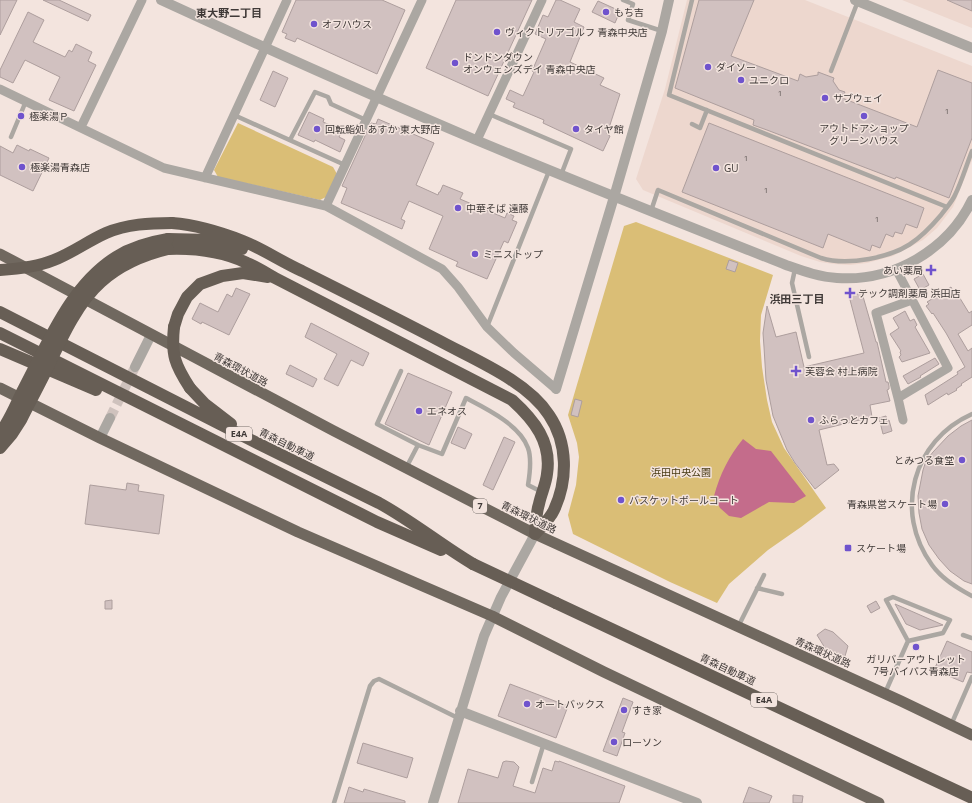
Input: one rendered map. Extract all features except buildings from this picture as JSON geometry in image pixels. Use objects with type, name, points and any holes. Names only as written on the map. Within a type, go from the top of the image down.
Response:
[{"type":"highway","points":[[0,270],[20,269],[54,260],[106,233],[130,226],[152,223],[193,225],[243,241],[362,300],[492,369],[520,386],[538,400],[550,415],[560,434],[564,456],[564,473],[561,490],[553,512],[535,534]]},
{"type":"highway","points":[[0,432],[57,325],[72,301],[92,276],[116,256],[139,246],[210,240],[234,246],[297,269]]},
{"type":"highway","points":[[0,448],[21,420],[65,331],[81,306],[100,283],[121,267],[168,244],[222,254],[248,263],[512,400],[527,414],[537,427],[544,443],[547,458],[547,474],[538,505],[535,534]]},
{"type":"highway","name":"青森環状道路","points":[[0,254],[334,431],[535,534],[884,693],[972,735]]},
{"type":"highway","points":[[249,439],[205,404],[190,388],[178,370],[174,357],[172,343],[174,327],[178,314],[187,297],[200,284],[222,276],[243,273],[275,278]]},
{"type":"highway","name":"青森自動車道","points":[[0,312],[249,439],[386,506],[473,564]]},
{"type":"highway","name":"青森自動車道","points":[[0,334],[377,522],[556,602],[972,798]]},
{"type":"highway","points":[[0,349],[236,452]]},
{"type":"highway","points":[[0,388],[100,438],[298,532],[492,616],[604,672],[879,803]]},
{"type":"street","points":[[81,127],[142,0]]},
{"type":"street","points":[[161,0],[265,48],[477,140],[614,197],[796,269],[824,277],[846,278],[872,276],[896,269],[919,258],[939,243],[955,226],[972,200]]},
{"type":"street","points":[[205,178],[287,0]]},
{"type":"street","points":[[477,140],[542,0]]},
{"type":"street","points":[[0,89],[164,168],[326,206],[442,269],[458,287],[487,327],[514,353],[556,388],[614,197],[662,31],[669,0]]},
{"type":"street","points":[[326,206],[420,1]]},
{"type":"street","points":[[856,1],[972,48]]},
{"type":"street","points":[[896,269],[948,368],[898,398]]},
{"type":"street","points":[[903,420],[876,313],[912,300]]},
{"type":"street","points":[[135,366],[151,335]]},
{"type":"street","points":[[100,438],[110,418]]},
{"type":"street","points":[[433,803],[481,643],[492,616],[535,534]]},
{"type":"street","points":[[459,714],[544,744],[697,803]]},
{"type":"lane","points":[[623,0],[633,4],[628,20],[662,31]]},
{"type":"lane","points":[[692,0],[669,95],[947,207]]},
{"type":"lane","points":[[831,71],[856,1]]},
{"type":"lane","points":[[290,140],[315,92],[328,97],[331,104],[366,120]]},
{"type":"lane","points":[[11,137],[26,101]]},
{"type":"lane","points":[[692,124],[700,128],[707,110]]},
{"type":"lane","points":[[489,114],[571,148],[561,175]]},
{"type":"lane","points":[[234,115],[345,165]]},
{"type":"lane","points":[[650,211],[658,190],[821,258],[832,262],[852,262],[887,254],[911,244],[927,231],[955,196],[972,152]]},
{"type":"lane","points":[[487,327],[550,170]]},
{"type":"lane","points":[[796,269],[792,283],[809,357]]},
{"type":"lane","points":[[401,371],[377,424],[418,445],[442,454],[466,398],[493,413],[522,435],[528,448],[530,471],[528,485],[542,492]]},
{"type":"lane","points":[[972,414],[948,428],[935,441],[925,455],[913,487],[911,505],[917,537],[932,566],[958,589],[972,596]]},
{"type":"lane","points":[[406,468],[418,445]]},
{"type":"lane","points":[[738,627],[764,575]]},
{"type":"lane","points":[[758,588],[782,594]]},
{"type":"lane","points":[[893,597],[950,620],[943,633],[908,641],[886,600],[893,597]]},
{"type":"lane","points":[[963,635],[972,638]]},
{"type":"lane","points":[[884,693],[908,641]]},
{"type":"lane","points":[[950,725],[972,678]]},
{"type":"lane","points":[[334,803],[370,686],[374,681],[379,679],[459,714]]},
{"type":"lane","points":[[532,782],[544,744]]},
{"type":"shaded area","points":[[687,0],[805,0],[972,66],[972,160],[953,207],[937,228],[923,240],[893,256],[867,263],[850,265],[833,264],[820,262],[801,256],[643,190],[636,179],[665,89]]},
{"type":"shaded area","points":[[902,0],[972,0],[972,28]]},
{"type":"shaded area","points":[[743,439],[756,449],[771,451],[806,496],[794,503],[769,502],[741,518],[729,516],[720,508],[714,496],[716,488],[729,459]]},
{"type":"green space","points":[[238,123],[333,167],[337,174],[326,197],[320,200],[218,177],[214,170]]},
{"type":"green space","name":"浜田中央公園","points":[[636,222],[773,275],[761,315],[760,341],[762,367],[772,422],[784,448],[826,508],[768,550],[729,584],[717,603],[670,582],[573,534],[568,515],[576,485],[579,457],[577,443],[568,415],[624,226]]},
{"type":"tunnel","points":[[110,418],[135,367]]},
{"type":"place","name":"もち吉","points":[[606,12]]},
{"type":"place","name":"オフハウス","points":[[314,24]]},
{"type":"place","name":"ヴィクトリアゴルフ 青森中央店","points":[[497,32]]},
{"type":"place","name":"ドンドンダウン オンウェンズデイ 青森中央店","points":[[455,63]]},
{"type":"place","name":"ダイソー","points":[[708,67]]},
{"type":"place","name":"ユニクロ","points":[[741,80]]},
{"type":"place","name":"サブウェイ","points":[[825,98]]},
{"type":"place","name":"極楽湯Ｐ","points":[[21,116]]},
{"type":"place","name":"アウトドアショップ グリーンハウス","points":[[864,116]]},
{"type":"place","name":"回転鮨処 あすか 東大野店","points":[[317,129]]},
{"type":"place","name":"タイヤ館","points":[[576,129]]},
{"type":"place","name":"極楽湯青森店","points":[[22,167]]},
{"type":"place","name":"GU","points":[[716,168]]},
{"type":"place","name":"中華そば 遠藤","points":[[458,208]]},
{"type":"place","name":"ミニストップ","points":[[475,254]]},
{"type":"place","name":"あい薬局","points":[[931,270]]},
{"type":"place","name":"テック調剤薬局 浜田店","points":[[850,293]]},
{"type":"place","name":"芙蓉会 村上病院","points":[[796,371]]},
{"type":"place","name":"エネオス","points":[[419,411]]},
{"type":"place","name":"ふらっとカフェ","points":[[811,420]]},
{"type":"place","name":"とみつる食堂","points":[[962,460]]},
{"type":"place","name":"バスケットボールコート","points":[[621,500]]},
{"type":"place","name":"青森県営スケート場","points":[[945,504]]},
{"type":"place","name":"スケート場","points":[[848,548]]},
{"type":"place","name":"ガリバーアウトレット 7号バイパス青森店","points":[[916,647]]},
{"type":"place","name":"オートバックス","points":[[527,704]]},
{"type":"place","name":"すき家","points":[[624,710]]},
{"type":"place","name":"ローソン","points":[[614,742]]},
{"type":"district","name":"東大野二丁目","points":[[229,13]]},
{"type":"district","name":"浜田三丁目","points":[[797,299]]}]
